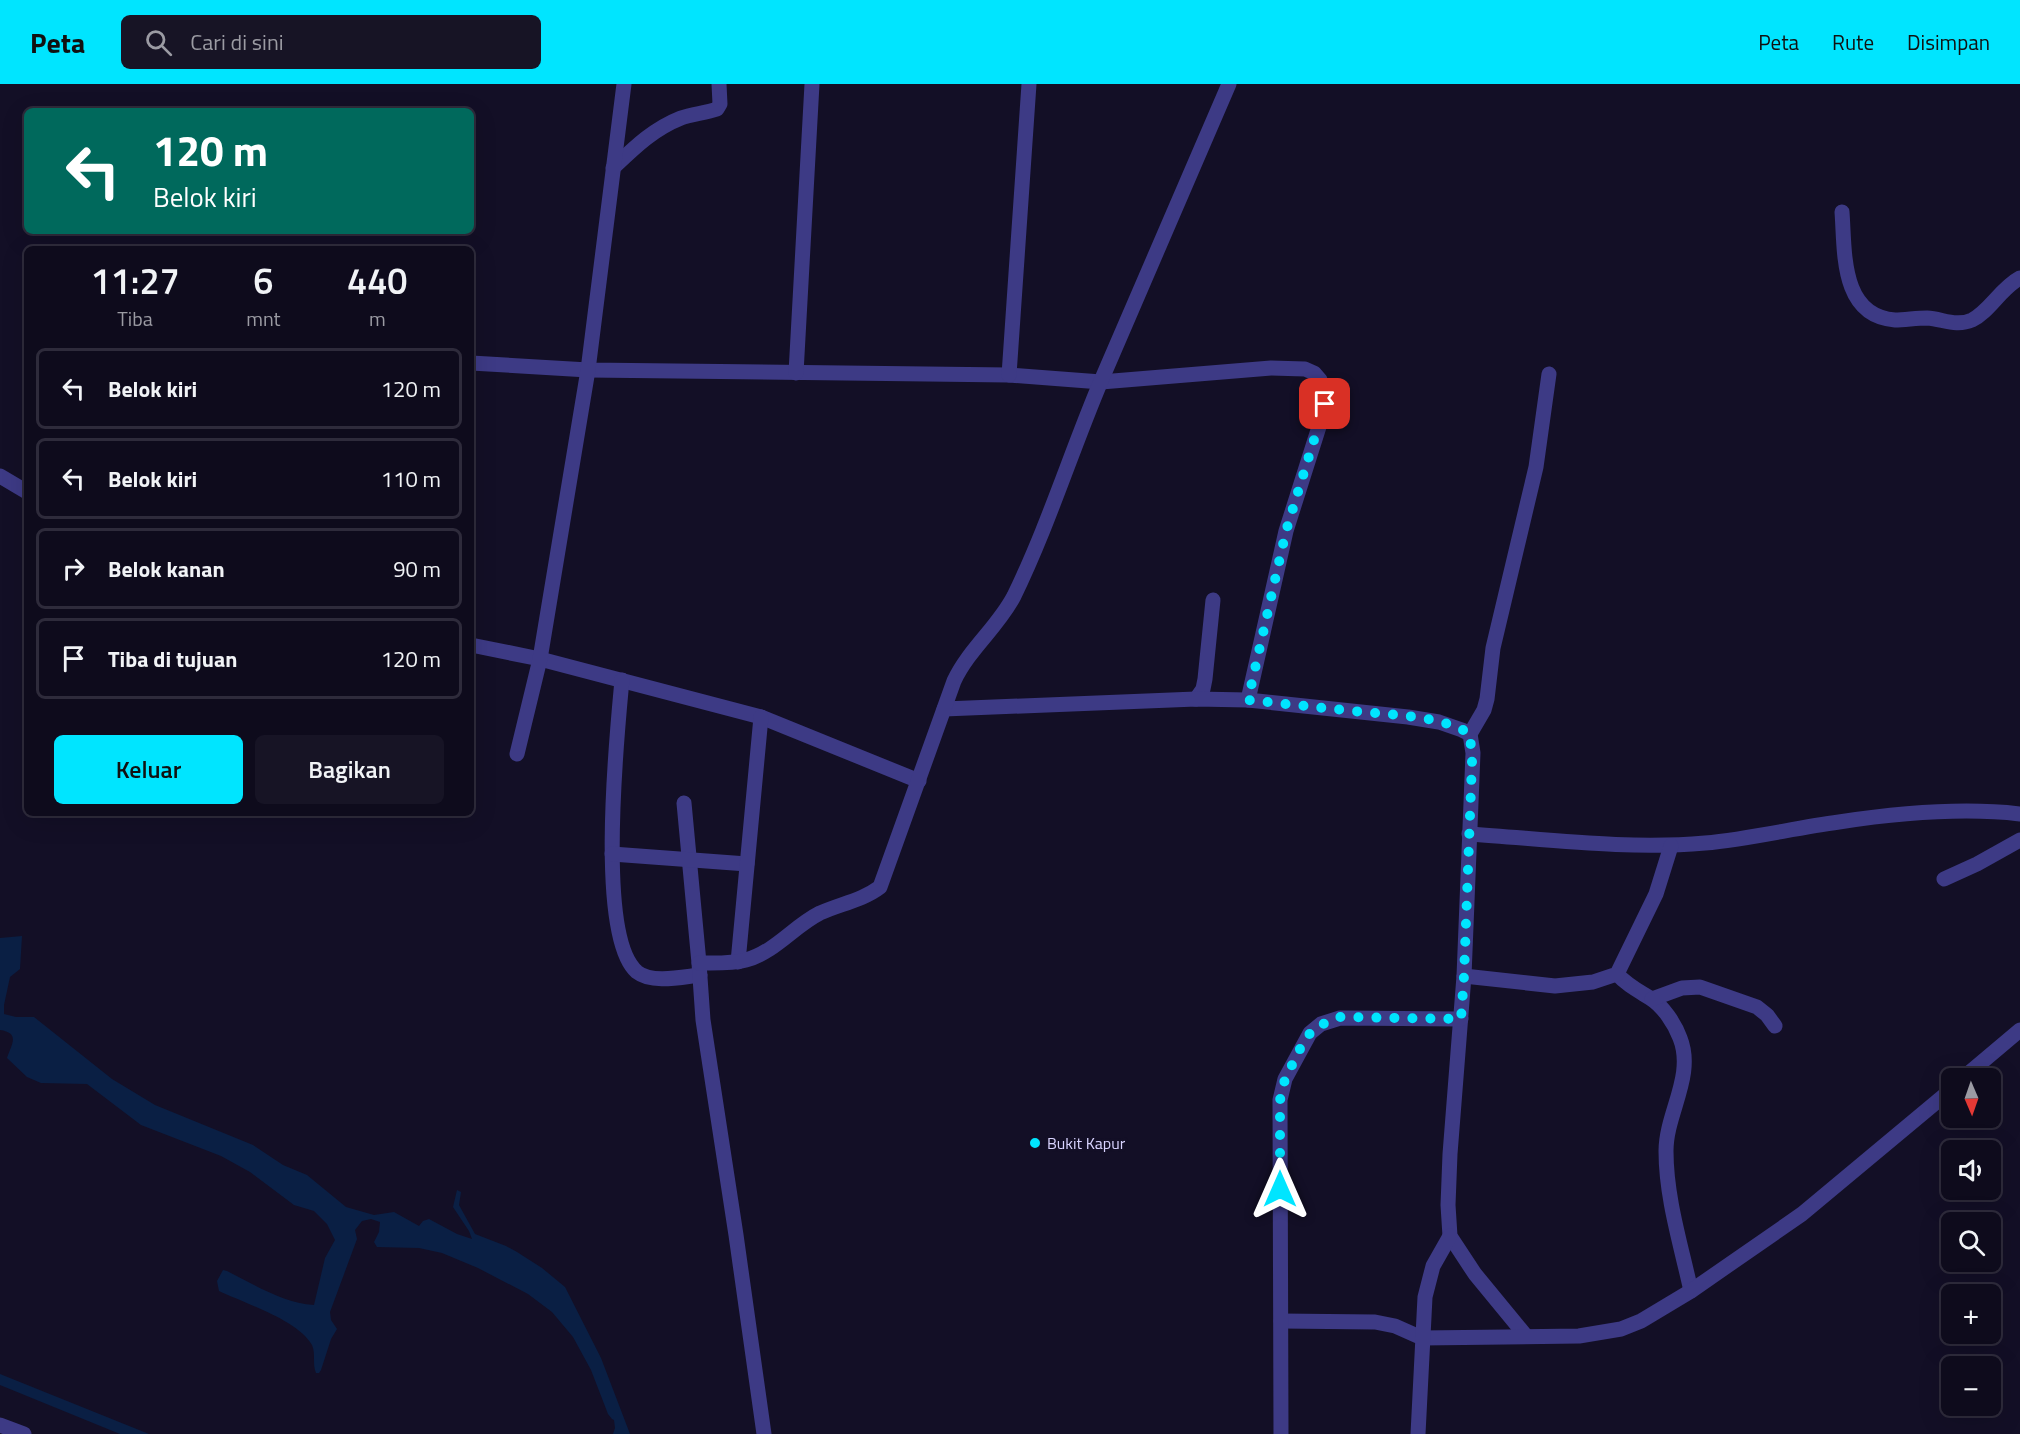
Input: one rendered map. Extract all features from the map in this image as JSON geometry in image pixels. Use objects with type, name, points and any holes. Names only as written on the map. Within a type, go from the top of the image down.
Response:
[{"type":"street","points":[[517,754],[540,659],[588,370],[624,84]]},
{"type":"street","points":[[613,168],[655,130],[683,117],[717,109],[720,104],[719,84]]},
{"type":"street","points":[[796,373],[812,84]]},
{"type":"street","points":[[1009,375],[1029,84]]},
{"type":"street","points":[[622,680],[612,793],[612,854],[619,928],[625,952],[635,970],[649,977],[738,962],[758,955],[812,918],[865,896],[880,887],[959,671],[967,658],[999,621],[1027,567],[1101,382],[1229,84]]},
{"type":"street","points":[[1842,212],[1847,273],[1853,294],[1859,302],[1881,317],[1894,320],[1929,318],[1954,324],[1968,322],[1976,318],[1998,295],[2020,278]]},
{"type":"street","points":[[474,363],[588,370],[1009,375],[1101,382],[1271,368],[1305,369],[1314,373],[1320,380],[1325,398],[1324,411],[1286,531],[1248,700]]},
{"type":"street","points":[[1526,1336],[1475,1274],[1450,1236],[1448,1205],[1464,976],[1473,753],[1470,734],[1484,710],[1487,699],[1493,648],[1536,467],[1549,374]]},
{"type":"street","points":[[0,476],[24,490]]},
{"type":"street","points":[[1196,699],[1203,689],[1205,680],[1214,600]]},
{"type":"street","points":[[474,646],[540,659],[761,717],[919,782]]},
{"type":"street","points":[[944,710],[1196,699],[1248,700],[1408,717],[1439,722],[1470,734]]},
{"type":"street","points":[[738,962],[761,717]]},
{"type":"street","points":[[684,803],[703,1020],[764,1434]]},
{"type":"street","points":[[1469,834],[1671,846],[1708,843],[1891,816],[1992,811],[2020,814]]},
{"type":"street","points":[[1944,879],[2020,840]]},
{"type":"street","points":[[1464,976],[1555,986],[1593,982],[1617,974],[1656,894],[1671,846]]},
{"type":"street","points":[[612,854],[747,864]]},
{"type":"street","points":[[1617,974],[1632,989],[1652,999],[1673,1024],[1683,1050],[1684,1074],[1666,1149],[1671,1201],[1691,1291]]},
{"type":"street","points":[[1652,999],[1682,988],[1700,987],[1757,1007],[1775,1026]]},
{"type":"street","points":[[1281,1434],[1280,1100],[1285,1079],[1305,1039],[1316,1027],[1340,1017],[1461,1019]]},
{"type":"street","points":[[1975,1068],[2020,1030]]},
{"type":"street","points":[[1281,1321],[1375,1322],[1395,1326],[1422,1338],[1579,1336],[1621,1329],[1641,1321],[1691,1291],[1802,1214],[1941,1098]]},
{"type":"street","points":[[1418,1434],[1425,1297],[1428,1280],[1439,1252],[1450,1236]]},
{"type":"street","points":[[0,1425],[24,1434]]},
{"type":"water","points":[[22,936],[20,969],[10,977],[4,1014],[34,1017],[112,1079],[155,1105],[253,1145],[283,1165],[307,1175],[346,1207],[374,1215],[394,1212],[419,1226],[423,1221],[429,1219],[472,1239],[453,1207],[457,1190],[461,1192],[459,1205],[475,1234],[517,1252],[542,1268],[565,1287],[601,1358],[630,1434],[613,1434],[614,1420],[608,1414],[591,1370],[573,1337],[552,1312],[528,1294],[478,1268],[442,1253],[419,1248],[377,1247],[374,1242],[379,1232],[380,1222],[371,1219],[362,1221],[355,1230],[357,1239],[330,1312],[331,1320],[337,1329],[331,1339],[321,1370],[316,1373],[313,1348],[305,1336],[283,1320],[219,1291],[217,1281],[223,1270],[280,1297],[314,1305],[325,1258],[335,1240],[327,1224],[314,1211],[294,1205],[250,1172],[221,1156],[141,1125],[87,1084],[41,1083],[27,1077],[7,1058],[13,1040],[11,1034],[0,1030],[0,938]]},
{"type":"water","points":[[0,1374],[149,1434],[120,1434],[0,1385]]},
{"type":"place","name":"Bukit Kapur","points":[[1035,1143]]},
{"type":"route","points":[[1280,1189],[1280,1100],[1285,1079],[1293,1061],[1310,1033],[1321,1024],[1340,1017],[1461,1019],[1464,976],[1472,762],[1470,734],[1439,722],[1408,717],[1248,700],[1286,531],[1325,404]]}]
